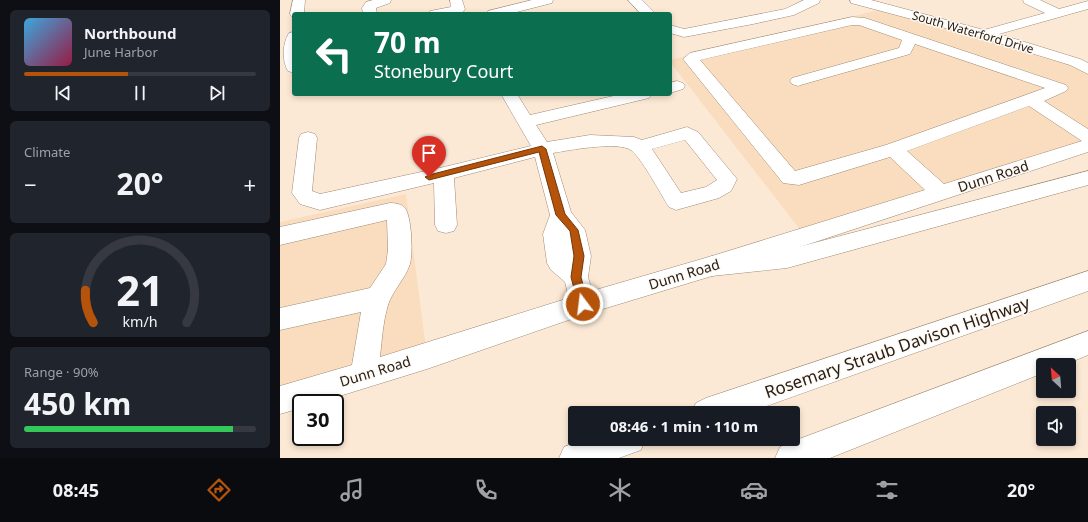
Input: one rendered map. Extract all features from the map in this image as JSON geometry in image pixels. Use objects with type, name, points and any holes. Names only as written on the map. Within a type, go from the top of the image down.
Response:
[{"type":"main road","points":[[297,12],[299,0]]},
{"type":"main road","points":[[370,12],[369,8],[371,5],[385,0]]},
{"type":"main road","points":[[501,12],[547,0]]},
{"type":"main road","points":[[634,0],[646,12]]},
{"type":"main road","points":[[672,30],[684,33],[717,27],[789,12],[814,0]]},
{"type":"main road","name":"South Waterford Drive","points":[[856,0],[984,34],[1075,62],[1088,69]]},
{"type":"main road","points":[[1029,0],[1057,13]]},
{"type":"main road","points":[[984,34],[1088,4]]},
{"type":"main road","points":[[443,12],[458,8]]},
{"type":"main road","points":[[854,21],[860,21],[1060,88],[1031,100],[893,149],[799,178],[790,178],[691,59],[695,56],[854,21]]},
{"type":"main road","points":[[798,81],[905,51],[910,38]]},
{"type":"main road","points":[[510,96],[542,149],[561,215],[554,234],[559,263],[576,277],[583,304]]},
{"type":"main road","points":[[526,122],[635,96]]},
{"type":"main road","points":[[1031,100],[1088,137]]},
{"type":"main road","points":[[308,138],[302,193],[307,199],[320,202],[444,174],[542,149],[590,141],[634,143],[639,147]]},
{"type":"main road","name":"Dunn Road","points":[[280,400],[427,356],[583,304],[712,266],[1088,146]]},
{"type":"main road","points":[[893,149],[940,193]]},
{"type":"main road","points":[[444,174],[446,224]]},
{"type":"main road","points":[[712,266],[787,260],[1088,178]]},
{"type":"main road","points":[[280,236],[390,211],[395,211],[398,214],[400,259],[397,268],[380,293],[371,323],[365,374]]},
{"type":"main road","name":"Rosemary Straub Davison Highway","points":[[726,406],[1088,281]]},
{"type":"main road","points":[[280,319],[380,293]]},
{"type":"main road","points":[[791,458],[1088,343]]},
{"type":"main road","points":[[576,458],[610,446]]},
{"type":"shaded area","points":[[887,8],[1088,69],[1088,146],[805,236],[672,65],[672,60]]},
{"type":"shaded area","points":[[406,194],[427,356],[300,394],[292,394],[292,396],[280,400],[280,222]]},
{"type":"route","points":[[429,177],[542,149],[561,215],[574,230],[579,256],[576,277],[583,304]]}]
